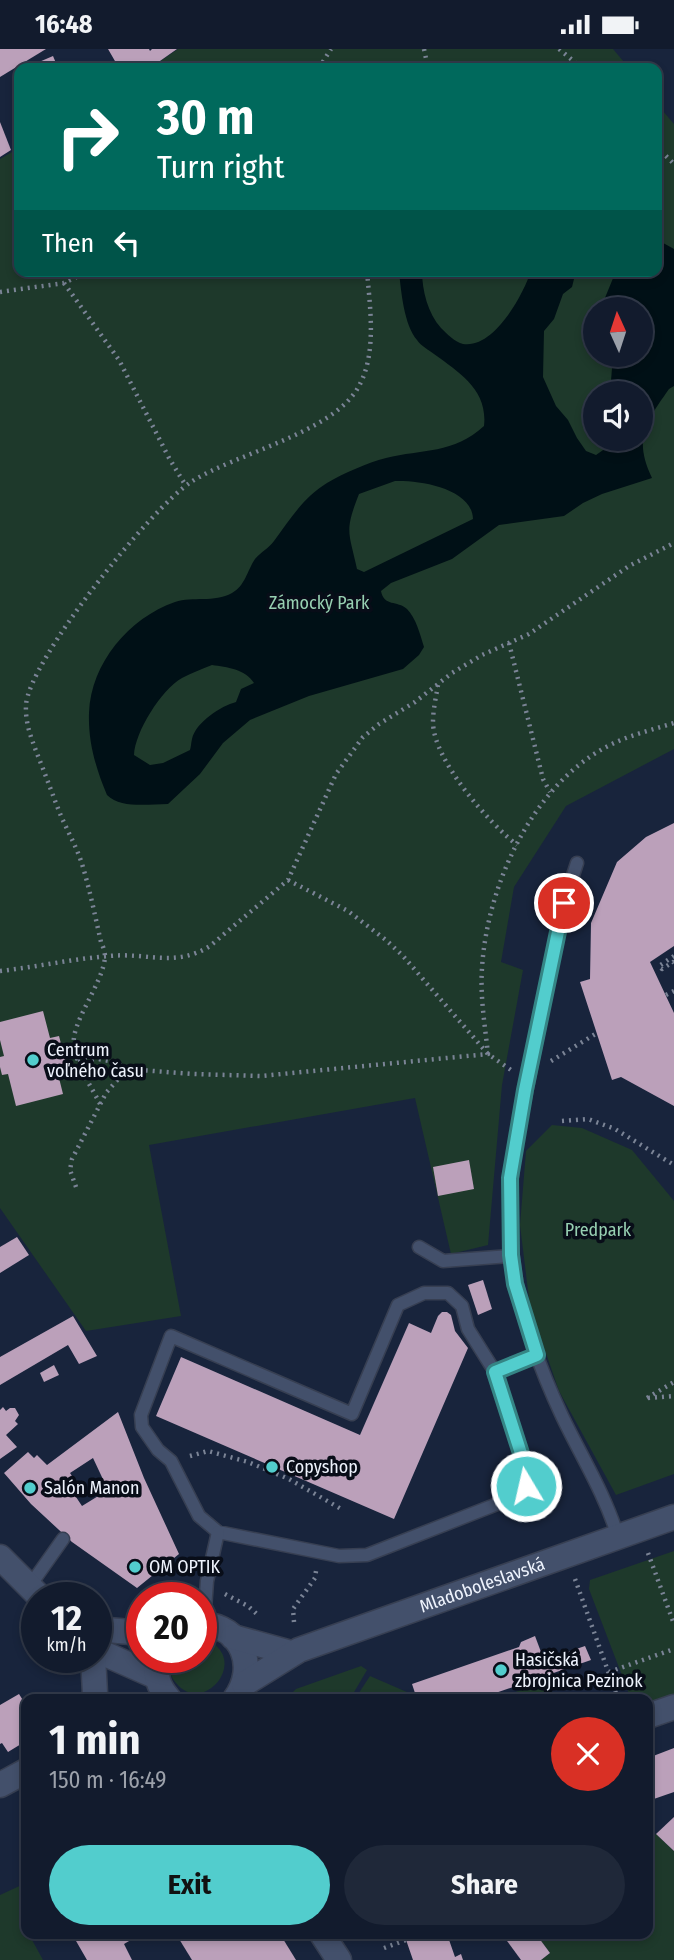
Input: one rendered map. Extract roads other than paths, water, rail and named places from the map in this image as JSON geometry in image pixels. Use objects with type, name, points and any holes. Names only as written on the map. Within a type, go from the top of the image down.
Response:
[{"type":"street","name":"Mladoboleslavská","points":[[239,1692],[291,1653],[674,1517]]},
{"type":"street","points":[[0,1557],[25,1582]]},
{"type":"street","points":[[217,1628],[233,1637],[244,1654],[246,1674],[239,1692]]},
{"type":"street","points":[[233,1637],[291,1653]]},
{"type":"street","points":[[112,1659],[159,1685]]},
{"type":"street","points":[[94,1673],[95,1694]]},
{"type":"street","points":[[653,1714],[674,1707]]},
{"type":"street","points":[[0,1785],[21,1774]]},
{"type":"street","points":[[325,1939],[339,1960]]},
{"type":"lane","points":[[577,863],[564,903],[525,1090],[510,1178],[511,1255],[522,1311],[537,1355],[561,1414],[610,1512],[618,1537]]},
{"type":"lane","points":[[419,1247],[443,1261],[511,1255]]},
{"type":"lane","points":[[424,1293],[448,1293],[462,1306],[468,1329],[495,1372],[526,1469],[526,1486],[515,1497],[367,1555],[339,1556],[218,1531],[200,1516],[171,1461],[158,1450],[142,1427],[141,1415],[171,1336],[352,1413],[398,1305],[424,1293]]},
{"type":"lane","points":[[495,1372],[537,1355]]},
{"type":"lane","points":[[208,1582],[218,1531]]},
{"type":"lane","points":[[40,1582],[63,1539]]},
{"type":"place","name":"Centrum voľného času","points":[[33,1060]]},
{"type":"place","name":"Copyshop","points":[[272,1467]]},
{"type":"place","name":"Salón Manon","points":[[30,1488]]},
{"type":"place","name":"OM OPTIK","points":[[135,1567]]},
{"type":"place","name":"Hasičská zbrojnica Pezinok","points":[[501,1670]]},
{"type":"park label","name":"Zámocký Park","points":[[319,603]]},
{"type":"park label","name":"Predpark","points":[[598,1230]]}]
